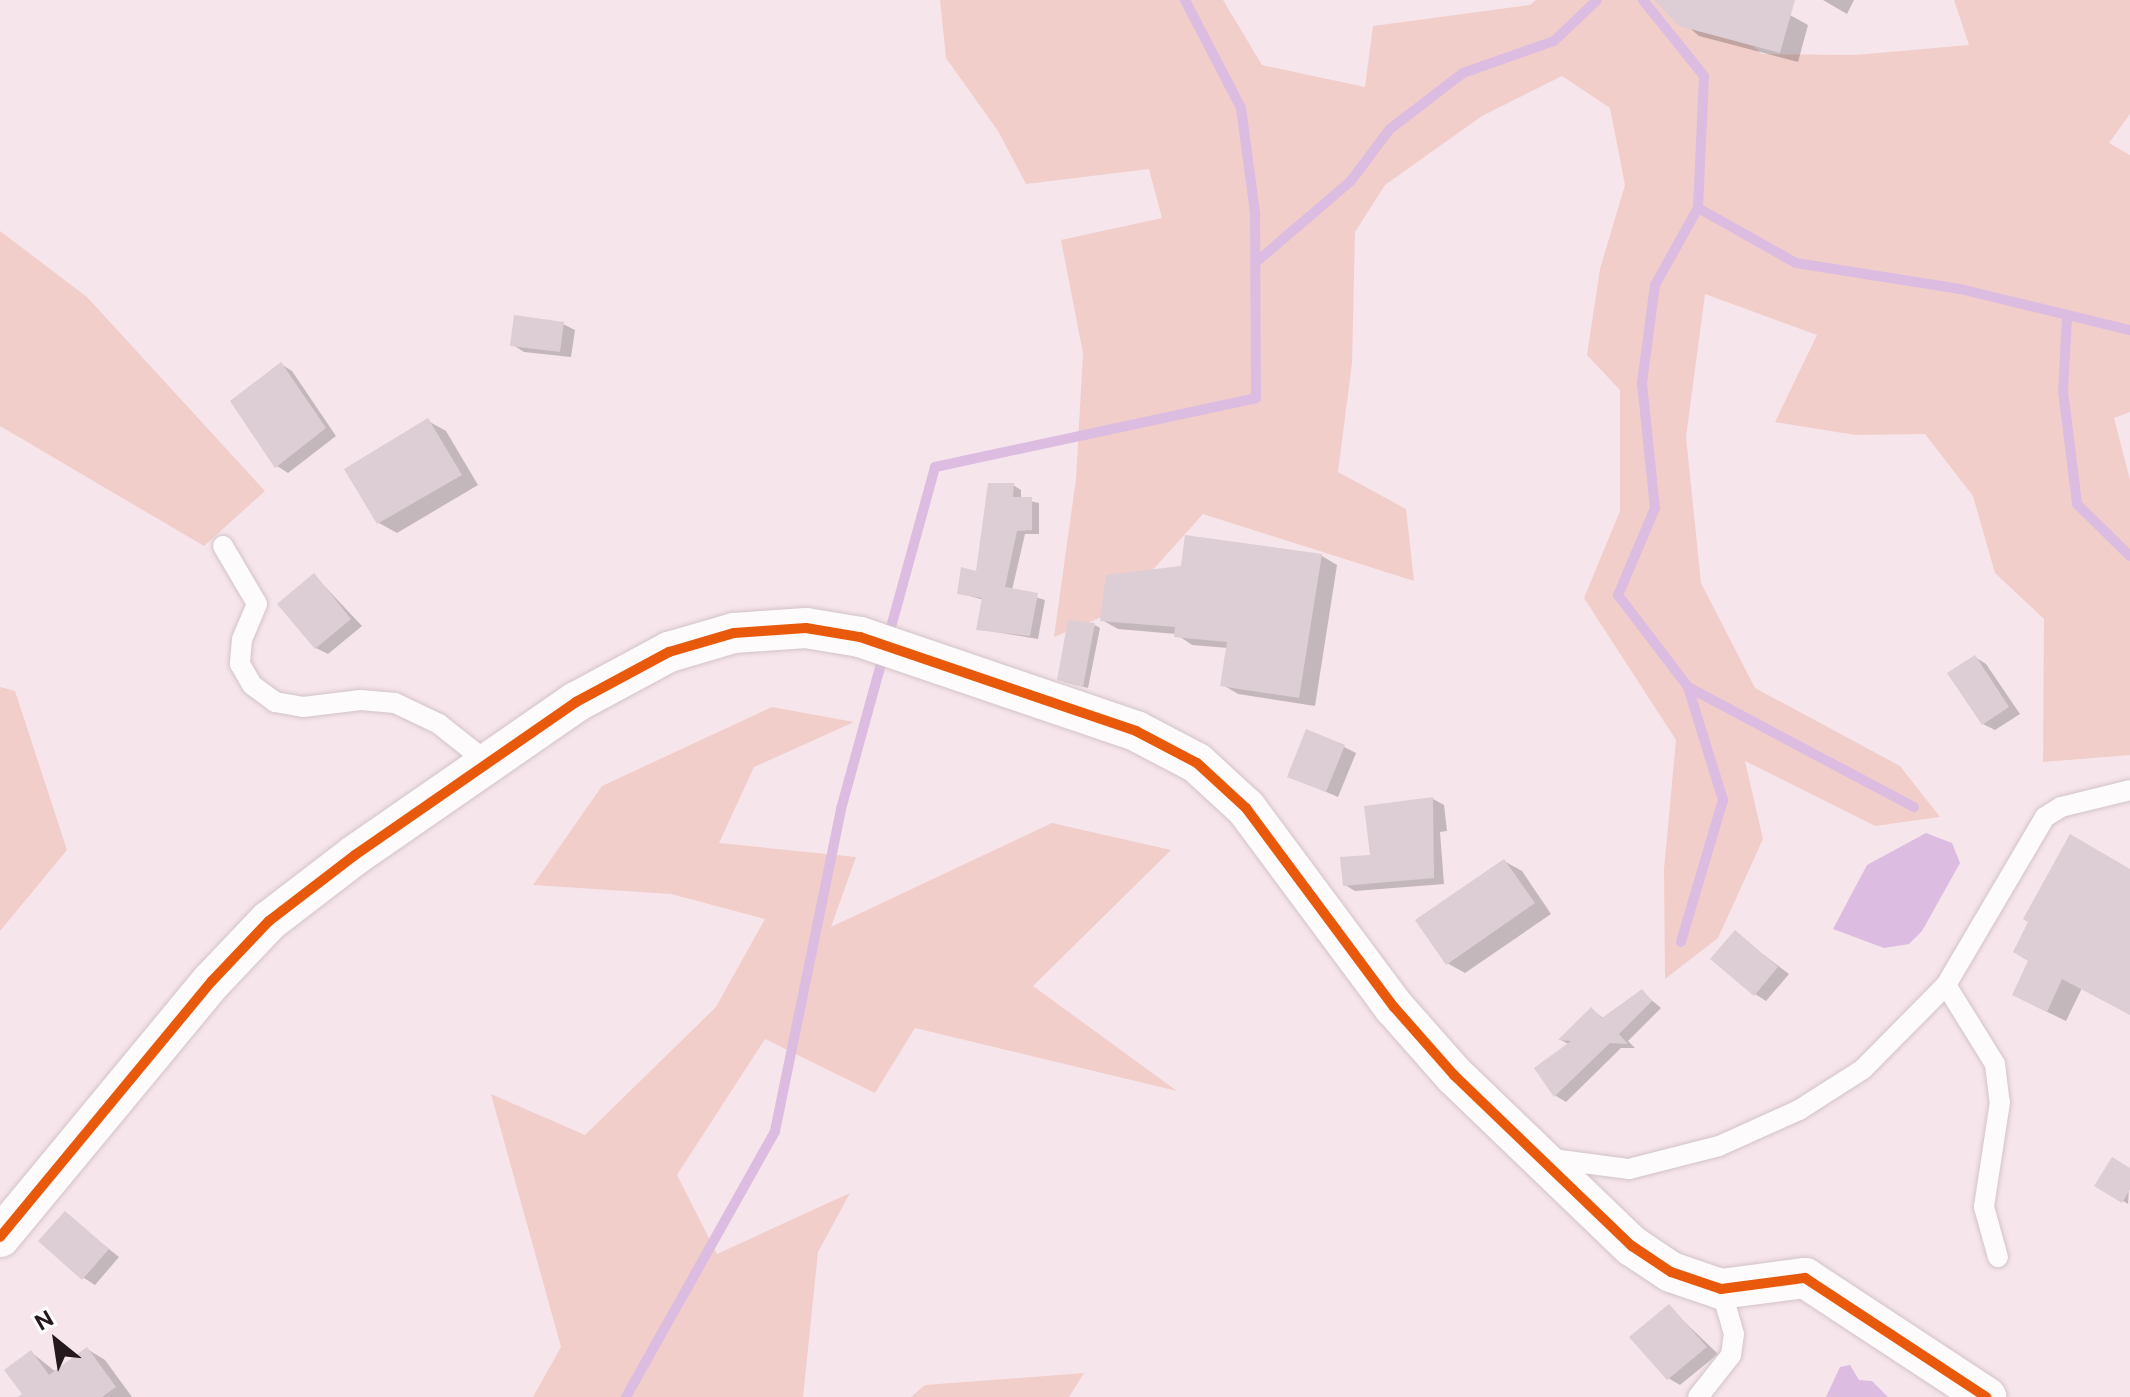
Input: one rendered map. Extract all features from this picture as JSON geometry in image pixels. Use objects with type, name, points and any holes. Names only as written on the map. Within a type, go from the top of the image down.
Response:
[{"type":"street","points":[[0,1237],[212,981],[269,921],[487,762],[576,702],[669,652],[734,633],[806,628],[860,637],[940,663],[1136,731],[1197,763],[1246,808],[1285,856],[1394,1007],[1537,1157],[1632,1246],[1671,1272],[1721,1289],[1805,1278],[1986,1397]]},
{"type":"lane","points":[[223,546],[257,604],[242,639],[240,664],[252,685],[275,702],[303,707],[361,700],[395,703],[439,724],[487,762]]},
{"type":"lane","points":[[1537,1157],[1629,1169],[1719,1146],[1799,1110],[1863,1069],[1946,985],[2045,817],[2061,807],[2130,790]]},
{"type":"lane","points":[[1946,985],[1995,1064],[2000,1102],[1984,1207],[1998,1257]]},
{"type":"lane","points":[[1698,1397],[1731,1355],[1734,1334],[1721,1289]]},
{"type":"shaded area","points":[[940,0],[1223,0],[1262,65],[1365,87],[1373,26],[1530,5],[1536,0],[1712,0],[1761,54],[1855,55],[1969,45],[1954,0],[2130,0],[2130,114],[2109,143],[2130,155],[2130,412],[2114,418],[2130,480],[2130,755],[2043,762],[2044,619],[1995,573],[1973,496],[1925,434],[1855,435],[1775,422],[1817,335],[1705,294],[1686,437],[1701,583],[1755,688],[1900,766],[1940,817],[1875,826],[1745,761],[1763,839],[1718,938],[1665,979],[1664,869],[1676,740],[1584,598],[1620,511],[1620,390],[1587,355],[1600,269],[1625,185],[1610,108],[1562,76],[1482,116],[1385,185],[1355,232],[1352,363],[1338,472],[1406,509],[1414,581],[1203,514],[1116,611],[1054,637],[1076,479],[1083,353],[1061,240],[1162,218],[1149,169],[1026,184],[998,131],[946,58]]},
{"type":"shaded area","points":[[0,231],[87,297],[265,491],[204,546],[0,426]]},
{"type":"shaded area","points":[[0,687],[15,691],[67,850],[0,931]]},
{"type":"shaded area","points":[[772,707],[854,722],[754,767],[719,843],[856,857],[831,927],[1052,823],[1171,850],[1033,986],[1177,1091],[915,1028],[875,1093],[765,1039],[677,1175],[717,1254],[850,1193],[818,1252],[803,1397],[533,1397],[561,1347],[491,1094],[585,1135],[716,1007],[765,919],[671,894],[533,885],[602,786]]},
{"type":"shaded area","points":[[1926,833],[1952,843],[1960,863],[1922,931],[1909,944],[1884,948],[1833,929],[1867,865]]},
{"type":"shaded area","points":[[1850,1365],[1859,1380],[1872,1381],[1888,1397],[1826,1397],[1840,1367]]},
{"type":"shaded area","points":[[1084,1373],[1069,1397],[911,1397],[925,1385]]},
{"type":"building","points":[[1654,0],[1795,0],[1780,53],[1679,26]]},
{"type":"building","points":[[514,315],[564,322],[560,352],[510,346]]},
{"type":"building","points":[[281,362],[326,428],[275,468],[230,401]]},
{"type":"building","points":[[428,418],[462,475],[377,524],[344,469]]},
{"type":"building","points":[[988,483],[1014,483],[1013,497],[1032,497],[1032,530],[1017,531],[1005,587],[1038,593],[1030,636],[976,630],[982,598],[957,594],[961,567],[976,571]]},
{"type":"building","points":[[1185,535],[1322,554],[1299,698],[1220,686],[1227,642],[1174,637],[1175,627],[1100,621],[1106,575],[1181,566]]},
{"type":"building","points":[[314,573],[351,619],[315,649],[277,604]]},
{"type":"building","points":[[1068,620],[1095,623],[1083,687],[1057,680]]},
{"type":"building","points":[[1975,655],[2009,707],[1982,725],[1947,673]]},
{"type":"building","points":[[1306,729],[1345,745],[1326,792],[1287,777]]},
{"type":"building","points":[[1433,797],[1434,878],[1343,886],[1340,857],[1370,855],[1364,806]]},
{"type":"building","points":[[2070,834],[2130,869],[2130,1015],[2062,979],[2047,1012],[2012,995],[2028,961],[2013,952],[2028,922],[2023,919]]},
{"type":"building","points":[[1504,859],[1535,903],[1446,965],[1415,920]]},
{"type":"building","points":[[1735,930],[1778,967],[1754,996],[1710,959]]},
{"type":"building","points":[[1642,989],[1652,1001],[1619,1034],[1628,1044],[1610,1043],[1554,1097],[1534,1068],[1571,1041],[1558,1040],[1591,1007],[1602,1018]]},
{"type":"building","points":[[2112,1157],[2130,1168],[2130,1189],[2122,1203],[2094,1186]]},
{"type":"building","points":[[65,1211],[109,1249],[82,1280],[38,1241]]},
{"type":"building","points":[[1669,1304],[1707,1347],[1667,1380],[1629,1337]]},
{"type":"building","points":[[87,1347],[116,1387],[102,1397],[18,1397],[22,1394],[4,1370],[31,1350],[49,1375]]},
{"type":"waterway","points":[[888,638],[935,467],[1256,398],[1255,213],[1241,108],[1185,0]]},
{"type":"waterway","points":[[1255,263],[1350,182],[1390,129],[1463,73],[1554,41],[1597,0]]},
{"type":"waterway","points":[[1643,0],[1704,76],[1698,208],[1655,285],[1642,383],[1655,508],[1618,595],[1688,687],[1723,800],[1681,942]]},
{"type":"waterway","points":[[1698,208],[1796,263],[1960,289],[2130,330]]},
{"type":"waterway","points":[[2067,318],[2063,391],[2077,504],[2130,556]]},
{"type":"waterway","points":[[626,1397],[775,1131],[841,809],[884,653]]},
{"type":"waterway","points":[[1688,687],[1914,807]]},
{"type":"cycle path","points":[[0,1237],[212,981],[269,921],[355,855],[576,702],[669,652],[734,633],[806,628],[860,637],[1136,731],[1197,763],[1246,808],[1394,1007],[1454,1075],[1632,1246],[1671,1272],[1721,1289],[1805,1278],[1986,1397]]}]
